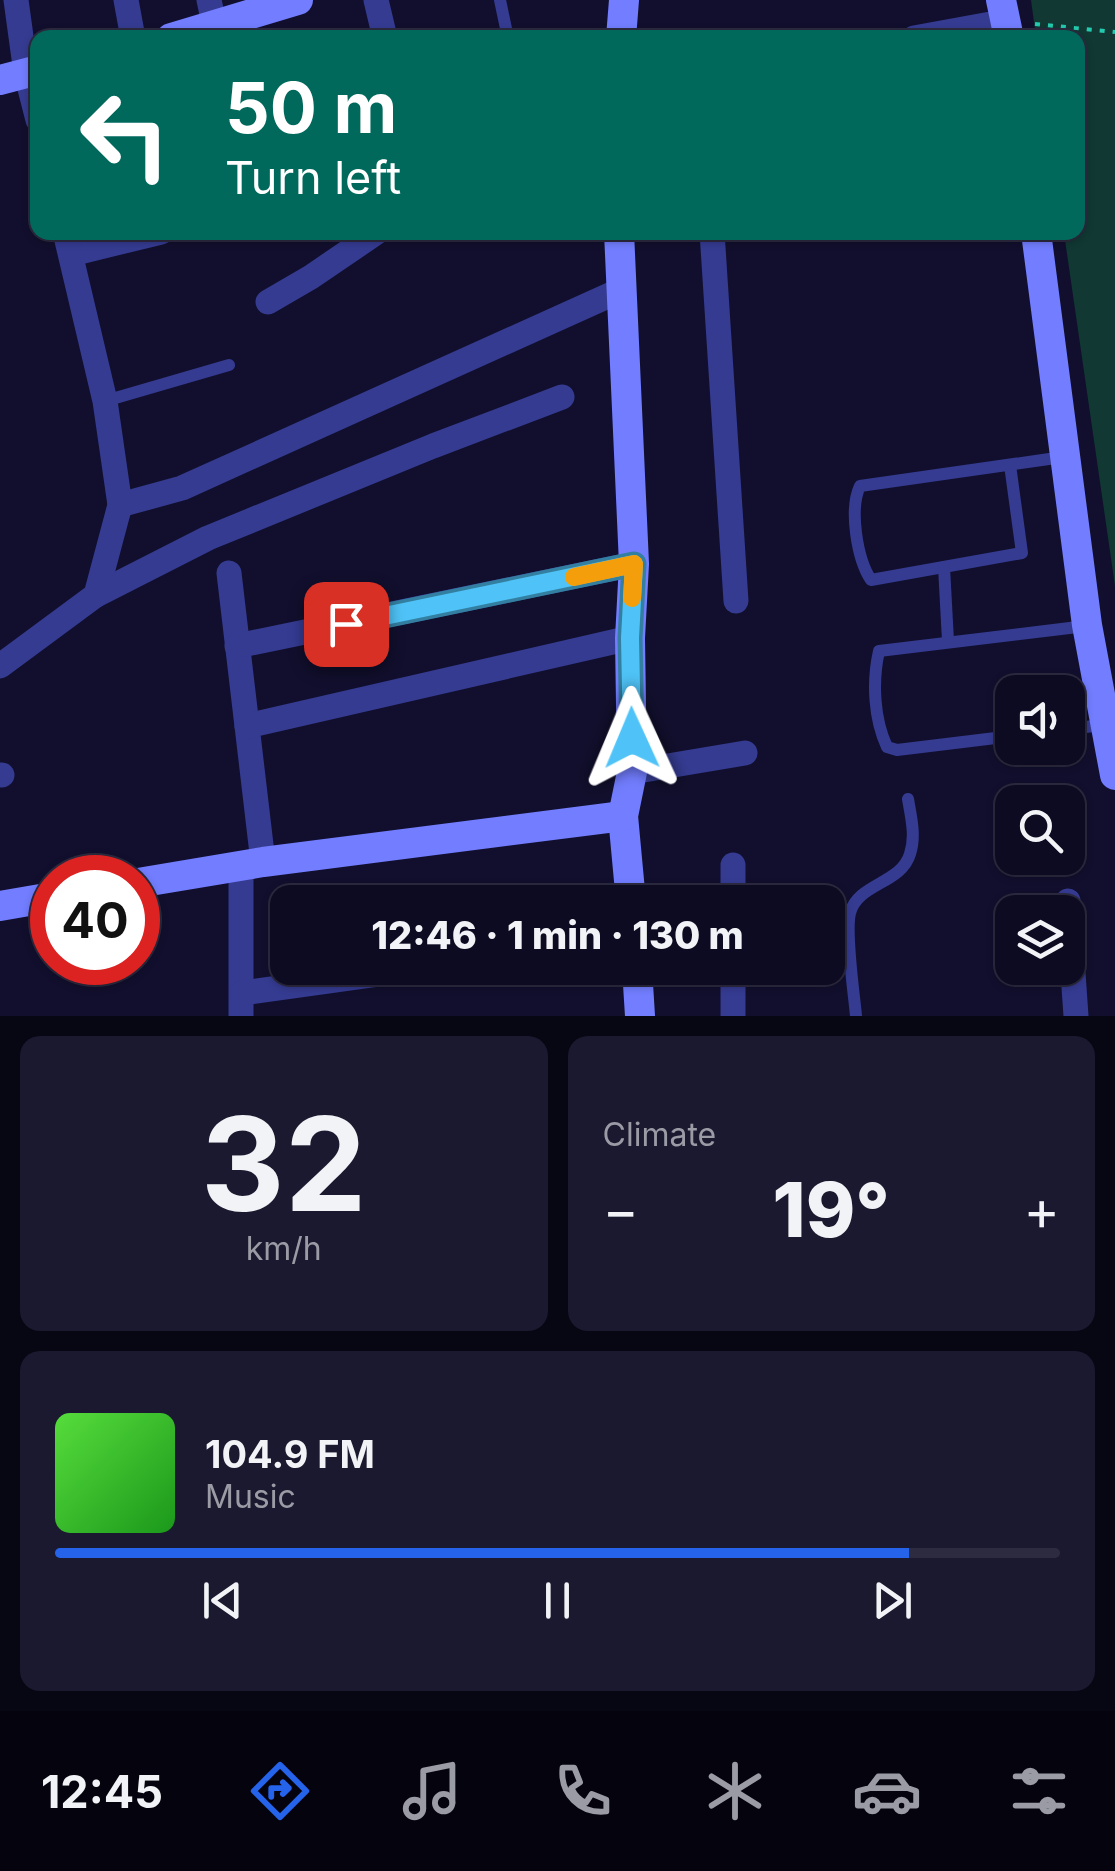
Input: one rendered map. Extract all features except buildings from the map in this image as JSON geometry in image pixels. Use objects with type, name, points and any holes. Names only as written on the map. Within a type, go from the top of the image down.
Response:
[{"type":"street","points":[[16,0],[21,74],[30,98]]},
{"type":"street","points":[[126,0],[132,30]]},
{"type":"street","points":[[213,21],[298,0]]},
{"type":"street","points":[[376,0],[383,30]]},
{"type":"street","points":[[622,30],[624,0]]},
{"type":"street","points":[[955,30],[1006,20]]},
{"type":"street","points":[[93,240],[68,243],[105,401],[120,505],[96,595]]},
{"type":"street","points":[[268,302],[365,240]]},
{"type":"street","points":[[619,240],[634,564],[630,638],[632,772],[622,816],[629,885]]},
{"type":"street","points":[[713,240],[736,600]]},
{"type":"street","points":[[1037,240],[1088,626],[1115,776]]},
{"type":"street","points":[[120,505],[182,488],[620,290]]},
{"type":"street","points":[[0,666],[96,595],[208,538],[562,397]]},
{"type":"street","points":[[238,646],[634,564]]},
{"type":"street","points":[[229,573],[247,726],[252,864],[242,1005],[339,985]]},
{"type":"street","points":[[247,726],[630,638]]},
{"type":"street","points":[[632,772],[745,753]]},
{"type":"street","points":[[160,879],[622,816]]},
{"type":"street","points":[[732,865],[733,885]]},
{"type":"street","points":[[0,906],[30,901]]},
{"type":"street","points":[[638,985],[640,1016]]},
{"type":"street","points":[[733,985],[733,1016]]},
{"type":"street","points":[[1074,985],[1076,1016]]},
{"type":"lane","points":[[500,0],[506,30]]},
{"type":"lane","points":[[105,401],[228,365]]},
{"type":"lane","points":[[1010,465],[1022,553],[871,580],[863,567],[858,539],[855,498],[860,486],[1066,457]]},
{"type":"lane","points":[[944,567],[948,641]]},
{"type":"lane","points":[[995,738],[897,750],[887,747],[880,731],[875,678],[880,652],[1088,626]]},
{"type":"lane","points":[[1085,727],[1106,724]]},
{"type":"lane","points":[[856,1016],[850,911],[862,894],[898,873],[910,857],[913,837],[908,799]]},
{"type":"path","points":[[1006,20],[1115,32]]},
{"type":"green space","points":[[1031,0],[1115,0],[1115,586],[1065,240],[1085,240],[1085,30],[1035,30]]},
{"type":"slow traffic","points":[[574,577],[634,564],[632,598]]},
{"type":"route","points":[[346,624],[634,564],[630,638],[632,738]]}]
